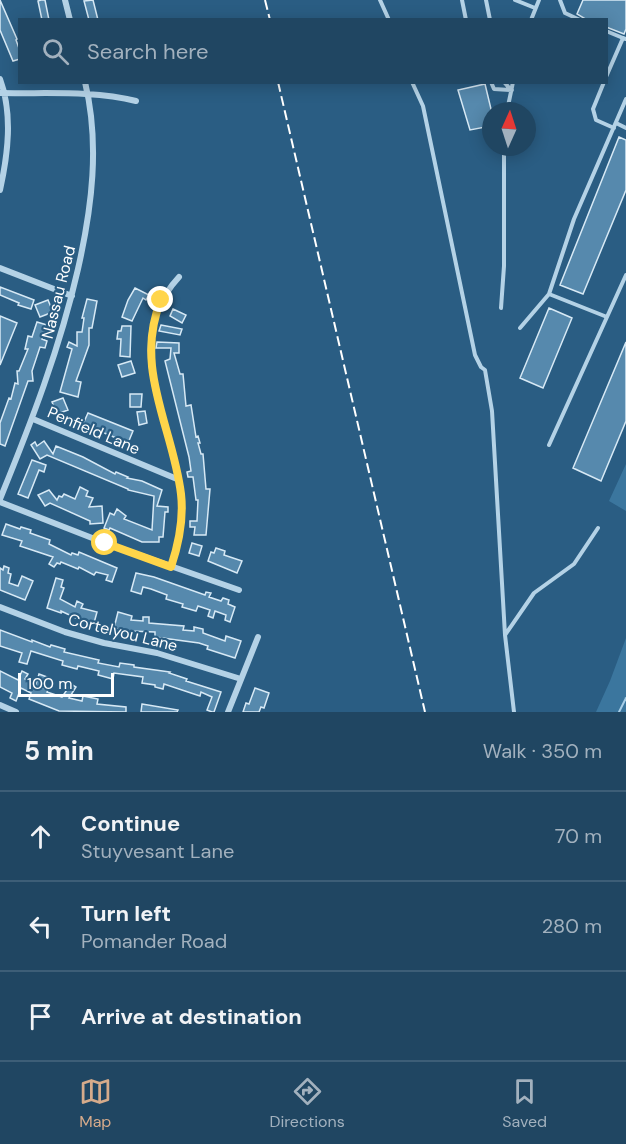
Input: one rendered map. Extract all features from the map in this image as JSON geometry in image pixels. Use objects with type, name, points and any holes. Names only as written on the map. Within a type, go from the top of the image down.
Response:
[{"type":"street","points":[[65,0],[70,18]]},
{"type":"street","points":[[0,79],[8,124],[0,190]]},
{"type":"street","name":"Nassau Road","points":[[0,500],[33,419],[66,321],[86,235],[94,155],[93,124],[85,84]]},
{"type":"street","points":[[2,93],[88,95],[121,97],[136,101]]},
{"type":"street","points":[[0,268],[72,296]]},
{"type":"street","points":[[171,567],[181,524],[180,493],[154,383],[150,342],[152,326],[161,300],[179,277]]},
{"type":"street","name":"Penfield Lane","points":[[33,419],[177,479]]},
{"type":"street","points":[[0,500],[105,543],[239,590]]},
{"type":"street","name":"Cortelyou Lane","points":[[0,607],[65,632],[104,643],[157,653],[241,680]]},
{"type":"street","points":[[228,712],[258,637]]},
{"type":"street","points":[[0,705],[16,712]]},
{"type":"lane","points":[[381,0],[388,18]]},
{"type":"lane","points":[[462,0],[466,18]]},
{"type":"lane","points":[[486,0],[490,18]]},
{"type":"lane","points":[[515,0],[535,8]]},
{"type":"lane","points":[[532,18],[538,0]]},
{"type":"lane","points":[[560,0],[565,13],[576,18]]},
{"type":"lane","points":[[608,32],[625,39],[608,73]]},
{"type":"lane","points":[[413,84],[423,106],[475,355],[485,370],[492,411],[505,634],[514,712]]},
{"type":"lane","points":[[492,84],[494,89],[512,90]]},
{"type":"lane","points":[[506,84],[512,90]]},
{"type":"lane","points":[[509,102],[513,84]]},
{"type":"lane","points":[[603,84],[593,109],[596,120],[626,128]]},
{"type":"lane","points":[[520,328],[549,294],[574,219],[626,99]]},
{"type":"lane","points":[[501,308],[504,266],[504,156]]},
{"type":"lane","points":[[549,445],[626,276]]},
{"type":"lane","points":[[549,294],[608,316]]},
{"type":"lane","points":[[505,634],[534,593],[574,564],[598,528]]},
{"type":"shaded area","points":[[626,464],[626,511],[609,501]]},
{"type":"shaded area","points":[[626,638],[626,712],[596,712],[610,681]]},
{"type":"building","points":[[0,0],[17,39],[18,60],[13,61],[0,30]]},
{"type":"building","points":[[45,0],[49,18],[42,18],[38,1]]},
{"type":"building","points":[[93,0],[98,18],[88,18],[84,1]]},
{"type":"building","points":[[583,0],[626,0],[626,29],[624,34],[608,28],[608,18],[584,18],[577,14]]},
{"type":"building","points":[[485,84],[489,102],[482,102],[482,128],[470,130],[458,90]]},
{"type":"building","points":[[619,137],[626,140],[626,190],[583,294],[560,285]]},
{"type":"building","points":[[0,287],[34,300],[31,309],[0,295]]},
{"type":"building","points":[[135,288],[149,295],[146,300],[143,298],[132,321],[122,317]]},
{"type":"building","points":[[87,299],[97,301],[92,328],[89,328],[89,345],[76,381],[81,382],[78,397],[60,392],[72,349],[67,347],[69,342],[77,346],[77,332],[82,332],[84,318],[82,318]]},
{"type":"building","points":[[48,300],[53,312],[40,317],[35,305]]},
{"type":"building","points":[[549,308],[572,318],[543,388],[520,378]]},
{"type":"building","points":[[173,309],[186,315],[182,323],[170,316]]},
{"type":"building","points":[[0,316],[17,323],[0,365]]},
{"type":"building","points":[[37,322],[47,325],[42,339],[47,341],[45,348],[40,347],[32,371],[33,381],[28,381],[5,446],[0,444],[0,423],[9,398],[11,399],[15,383],[18,384],[17,371],[28,349],[25,349],[28,336],[32,337]]},
{"type":"building","points":[[161,325],[182,329],[180,335],[159,331]]},
{"type":"building","points":[[122,326],[131,326],[130,357],[120,356],[121,339],[117,339],[118,331],[121,331]]},
{"type":"building","points":[[157,342],[179,343],[179,353],[174,353],[180,374],[183,374],[186,406],[191,405],[196,437],[198,436],[201,454],[203,454],[206,489],[210,489],[206,535],[194,535],[195,527],[190,527],[190,521],[197,521],[198,500],[196,500],[193,477],[188,477],[187,472],[191,471],[189,457],[165,361],[170,359],[171,348],[156,348]]},
{"type":"building","points":[[626,342],[626,421],[601,481],[573,468]]},
{"type":"building","points":[[131,361],[135,373],[122,377],[118,365]]},
{"type":"building","points":[[130,394],[142,394],[141,407],[130,407]]},
{"type":"building","points":[[63,398],[68,410],[57,414],[52,402]]},
{"type":"building","points":[[145,411],[147,423],[139,425],[137,412]]},
{"type":"building","points":[[88,413],[133,431],[128,443],[83,424]]},
{"type":"building","points":[[44,441],[53,454],[56,446],[115,474],[116,472],[162,490],[157,506],[168,507],[168,512],[165,512],[163,537],[159,537],[159,542],[142,542],[110,528],[109,530],[104,528],[110,513],[114,515],[117,509],[126,516],[124,519],[152,530],[154,496],[128,490],[47,455],[40,459],[31,445],[35,442],[37,446]]},
{"type":"building","points":[[32,460],[46,465],[44,472],[39,470],[28,498],[18,494]]},
{"type":"building","points":[[80,487],[88,491],[86,496],[93,498],[89,507],[102,506],[103,523],[90,524],[90,521],[50,503],[45,506],[38,495],[49,490],[57,500],[64,494],[75,499]]},
{"type":"building","points":[[6,524],[31,530],[30,533],[50,540],[49,544],[71,555],[72,553],[78,555],[79,552],[117,568],[112,582],[106,580],[108,575],[96,572],[94,575],[79,567],[78,569],[61,562],[54,567],[49,564],[53,557],[20,546],[22,541],[2,535]]},
{"type":"building","points":[[192,543],[202,546],[199,556],[189,553]]},
{"type":"building","points":[[216,548],[225,551],[224,555],[242,561],[237,573],[208,561],[211,552],[214,553]]},
{"type":"building","points":[[4,566],[9,568],[8,573],[11,574],[9,583],[18,586],[22,576],[33,581],[25,600],[0,590],[0,568],[3,570]]},
{"type":"building","points":[[136,573],[205,595],[206,592],[211,593],[209,597],[221,601],[223,598],[229,600],[228,604],[235,607],[230,622],[225,620],[226,615],[215,611],[213,618],[208,616],[210,610],[198,606],[196,611],[182,607],[183,604],[166,599],[167,595],[151,589],[143,587],[141,594],[131,591]]},
{"type":"building","points":[[56,578],[63,580],[61,587],[64,588],[60,599],[75,607],[77,601],[83,604],[81,608],[97,612],[94,623],[47,608]]},
{"type":"building","points":[[118,612],[132,616],[131,620],[143,621],[143,617],[149,617],[149,623],[184,626],[183,630],[194,631],[194,627],[203,629],[203,633],[225,641],[226,636],[241,641],[235,658],[207,649],[208,646],[199,643],[155,637],[155,632],[114,628]]},
{"type":"building","points":[[0,630],[32,642],[32,640],[50,647],[51,645],[65,649],[64,652],[99,660],[98,663],[119,667],[120,663],[170,672],[187,679],[186,681],[221,692],[214,712],[212,712],[207,710],[212,697],[201,692],[200,696],[164,684],[163,689],[155,687],[155,685],[142,683],[143,677],[114,673],[113,679],[98,675],[99,671],[62,665],[63,661],[31,651],[27,664],[19,662],[22,653],[0,646]]},
{"type":"building","points":[[0,671],[18,680],[22,671],[28,674],[25,679],[36,684],[39,674],[47,677],[43,688],[48,690],[47,692],[62,697],[71,684],[76,687],[69,698],[82,701],[83,696],[98,699],[97,704],[126,707],[126,712],[59,711],[29,699],[31,693],[21,688],[16,701],[10,698],[12,693],[0,687]]},
{"type":"building","points":[[255,688],[269,693],[264,708],[261,707],[259,712],[243,712],[246,703],[249,704]]},
{"type":"building","points":[[142,704],[178,710],[177,712],[141,712]]},
{"type":"waterway","points":[[619,712],[626,698]]},
{"type":"railway","points":[[265,0],[270,18]]},
{"type":"railway","points":[[278,84],[425,712]]},
{"type":"route","points":[[105,543],[171,567],[179,540],[180,493],[154,383],[150,355],[152,326],[161,300]]}]
